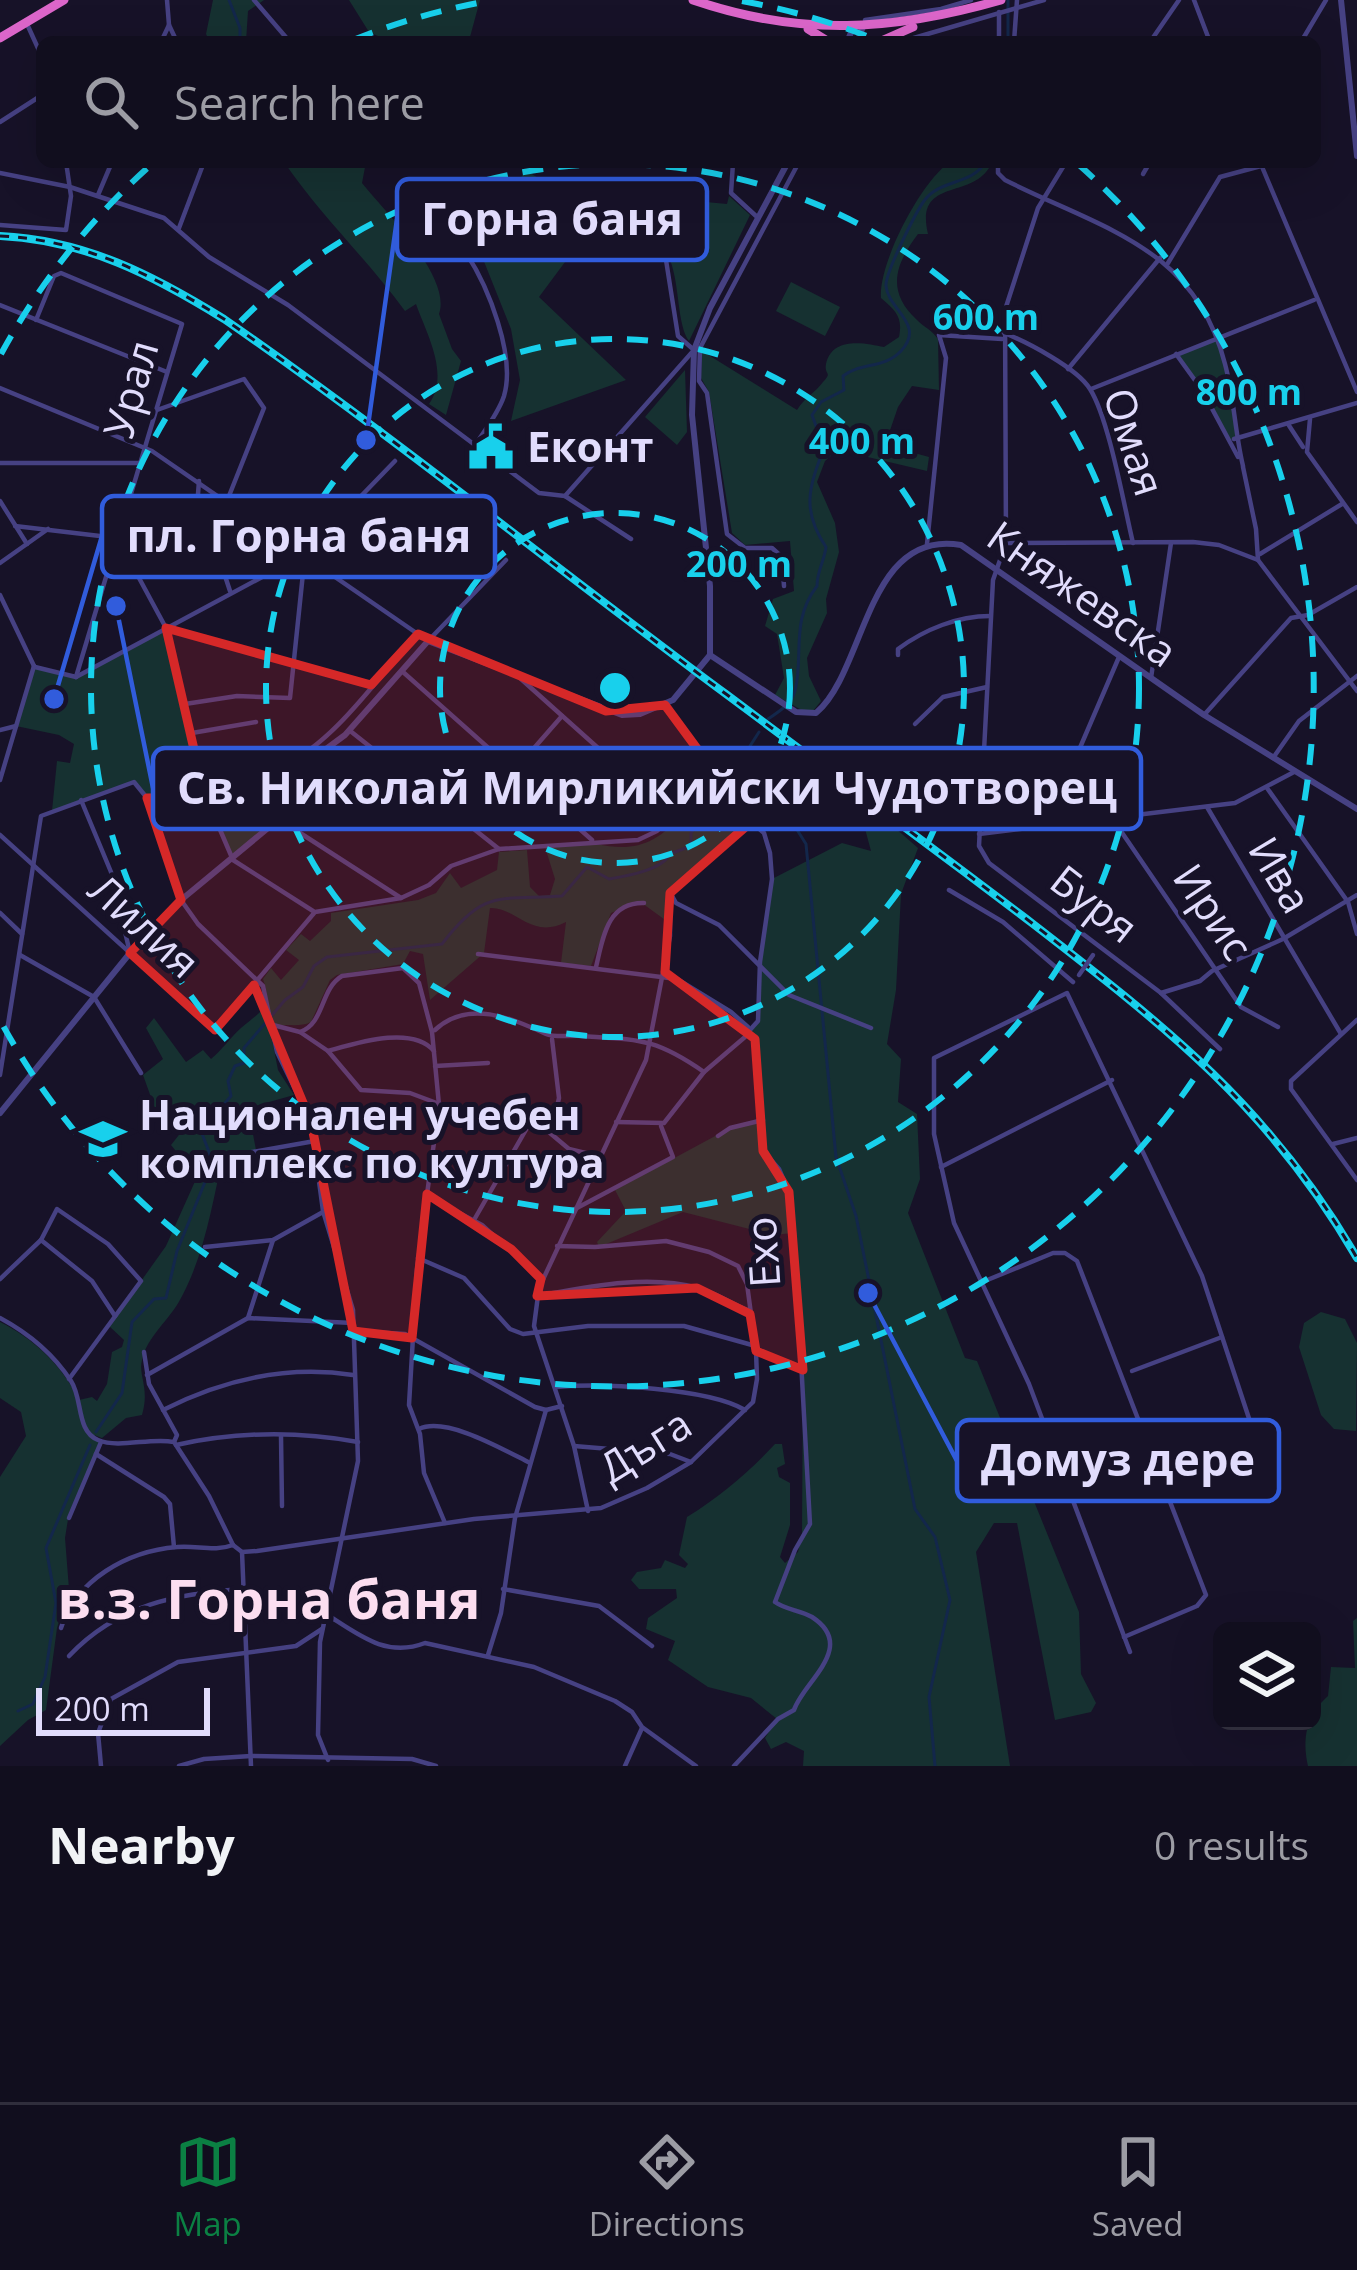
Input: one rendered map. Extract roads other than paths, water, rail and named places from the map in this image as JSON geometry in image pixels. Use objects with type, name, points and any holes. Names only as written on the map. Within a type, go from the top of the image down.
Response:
[{"type":"highway","points":[[0,38],[64,0]]},
{"type":"highway","points":[[693,0],[798,24],[852,27],[934,19]]},
{"type":"highway","points":[[893,36],[972,2],[1000,8]]},
{"type":"highway","points":[[798,24],[819,36]]},
{"type":"street","points":[[166,0],[174,36]]},
{"type":"street","points":[[254,0],[285,36]]},
{"type":"street","points":[[918,36],[1000,8],[1043,0]]},
{"type":"street","points":[[1154,36],[1179,0]]},
{"type":"street","points":[[1194,0],[1208,36]]},
{"type":"street","points":[[1305,36],[1327,0]]},
{"type":"street","points":[[1341,0],[1357,156]]},
{"type":"street","points":[[855,36],[851,22],[972,2]]},
{"type":"street","points":[[1014,36],[1016,5]]},
{"type":"street","points":[[26,22],[36,39]]},
{"type":"street","points":[[164,36],[169,25]]},
{"type":"street","points":[[849,36],[852,27]]},
{"type":"street","points":[[0,122],[36,99]]},
{"type":"street","points":[[0,225],[67,230],[67,168]]},
{"type":"street","points":[[98,195],[109,168]]},
{"type":"street","points":[[179,228],[202,168]]},
{"type":"street","points":[[732,168],[730,193],[758,217]]},
{"type":"street","points":[[0,388],[145,447],[428,641],[606,712],[640,714],[665,705],[710,655],[710,586],[692,415],[697,349],[710,308],[785,168]]},
{"type":"street","points":[[565,496],[697,349],[796,168]]},
{"type":"street","points":[[998,168],[1005,180],[1114,227],[1168,263],[1204,310],[1226,365],[1233,440]]},
{"type":"street","points":[[1062,168],[1042,199],[1012,283],[1002,336],[1006,543],[990,616],[979,834],[1235,803],[1295,771]]},
{"type":"street","points":[[1144,173],[1147,168]]},
{"type":"street","points":[[1168,263],[1220,177],[1248,168]]},
{"type":"street","points":[[1262,168],[1357,392]]},
{"type":"street","points":[[0,173],[70,187],[154,213],[179,228],[209,257],[288,305],[539,493],[565,496],[631,538]]},
{"type":"street","points":[[622,210],[651,238],[665,260],[678,336],[697,349]]},
{"type":"street","points":[[466,253],[483,278],[493,306],[507,380],[498,410],[475,445]]},
{"type":"street","points":[[1067,369],[1160,258]]},
{"type":"street","name":"Урал","points":[[35,320],[53,276],[61,273],[182,323],[76,677]]},
{"type":"street","points":[[1090,389],[1316,299]]},
{"type":"street","points":[[0,305],[167,372]]},
{"type":"street","points":[[927,544],[946,358],[939,335],[1002,336]]},
{"type":"street","name":"Омая","points":[[1002,336],[1067,369],[1090,389],[1133,543]]},
{"type":"street","points":[[697,349],[727,534],[745,548],[772,548],[782,557],[784,586]]},
{"type":"street","points":[[1176,354],[1233,440],[1243,466],[1259,557],[1354,679],[1357,692]]},
{"type":"street","points":[[156,410],[244,379],[264,408],[226,500]]},
{"type":"street","points":[[1233,440],[1357,403]]},
{"type":"street","points":[[1306,452],[1311,417]]},
{"type":"street","points":[[1288,424],[1357,522]]},
{"type":"street","points":[[34,667],[76,677],[305,554],[395,461]]},
{"type":"street","points":[[0,463],[141,464]]},
{"type":"street","points":[[199,482],[198,494],[231,593]]},
{"type":"street","points":[[0,501],[27,544]]},
{"type":"street","points":[[1006,543],[1171,542],[1219,545],[1259,557],[1343,503]]},
{"type":"street","points":[[15,526],[118,539],[166,628],[206,797],[233,860],[315,912]]},
{"type":"street","points":[[0,563],[48,529]]},
{"type":"street","points":[[1151,678],[1171,542]]},
{"type":"street","name":"Княжевска","points":[[710,655],[796,712],[809,715],[820,710],[871,608],[903,560],[927,544],[961,545],[1204,715],[1357,808]]},
{"type":"street","points":[[185,704],[237,696],[290,698],[305,554]]},
{"type":"street","points":[[147,798],[176,802],[288,777],[330,750],[506,560]]},
{"type":"street","points":[[1204,715],[1291,618],[1308,614],[1357,587]]},
{"type":"street","points":[[0,595],[34,667],[0,780]]},
{"type":"street","points":[[898,655],[898,649],[914,638],[967,616],[990,616]]},
{"type":"street","points":[[166,628],[371,685]]},
{"type":"street","points":[[202,782],[269,770],[302,755],[327,735],[418,634]]},
{"type":"street","points":[[1075,822],[1072,764],[1119,656]]},
{"type":"street","points":[[403,672],[592,840]]},
{"type":"street","points":[[517,675],[673,815]]},
{"type":"street","points":[[1274,758],[1299,721],[1354,679]]},
{"type":"street","points":[[915,724],[943,697],[988,687]]},
{"type":"street","name":"Ехо","points":[[665,705],[764,833],[772,866],[758,1021],[749,1031],[754,1039],[764,1151],[789,1192],[810,1523],[775,1602],[816,1620],[830,1653],[794,1710],[778,1719],[734,1766]]},
{"type":"street","points":[[514,771],[563,715]]},
{"type":"street","points":[[192,733],[256,722]]},
{"type":"street","points":[[0,730],[16,726]]},
{"type":"street","points":[[349,730],[499,849]]},
{"type":"street","points":[[259,979],[315,912],[401,898],[429,885],[451,866],[499,849],[638,840],[657,831],[715,775]]},
{"type":"street","points":[[0,1112],[130,952],[181,900],[279,819],[288,777]]},
{"type":"street","points":[[0,1075],[41,816],[134,782],[147,798],[181,900],[198,924],[259,979],[278,1055],[311,1122],[323,1211],[345,1279],[353,1322],[358,1442],[343,1540],[324,1612],[316,1709],[318,1736],[328,1760],[337,1766]]},
{"type":"street","points":[[1267,788],[1348,902],[1357,934]]},
{"type":"street","points":[[81,800],[111,872],[130,952]]},
{"type":"street","name":"Ива","points":[[1207,807],[1341,1034]]},
{"type":"street","name":"Ирис","points":[[1112,818],[1241,1007],[1278,1027]]},
{"type":"street","points":[[279,819],[401,898]]},
{"type":"street","points":[[588,1511],[574,1446],[535,1332],[537,1296],[652,1041],[670,936],[670,893],[751,822]]},
{"type":"street","name":"Буря","points":[[979,834],[979,846],[989,863],[1162,993],[1220,1049]]},
{"type":"street","name":"Лилия","points":[[0,835],[215,1030],[259,979]]},
{"type":"street","points":[[949,890],[1003,922],[1073,982]]},
{"type":"street","points":[[670,893],[676,903],[719,925],[788,995],[871,1028]]},
{"type":"street","points":[[1162,993],[1218,971],[1357,896]]},
{"type":"street","points":[[596,969],[613,914],[644,903]]},
{"type":"street","points":[[0,913],[22,934]]},
{"type":"street","points":[[1098,945],[1067,993],[934,1058],[933,1126],[954,1223],[1029,1384],[1130,1652]]},
{"type":"street","points":[[19,954],[94,998],[141,1072]]},
{"type":"street","points":[[478,954],[664,977],[699,991],[739,1018],[749,1031],[704,1072],[661,1124]]},
{"type":"street","points":[[301,1032],[314,1023],[333,981],[342,976],[405,968],[419,983],[433,1032],[439,1105],[418,1258],[409,1405],[418,1429],[424,1473],[445,1523]]},
{"type":"street","points":[[1067,993],[1202,1276],[1269,1479]]},
{"type":"street","points":[[433,1032],[453,1017],[485,1014],[512,1018],[552,1036],[652,1041],[704,1072]]},
{"type":"street","points":[[1357,1020],[1291,1081],[1291,1089],[1357,1180]]},
{"type":"street","points":[[273,1025],[301,1032],[328,1051],[361,1090],[410,1094],[439,1105],[532,1120],[569,1149],[599,1156]]},
{"type":"street","points":[[551,1133],[559,1098],[552,1036]]},
{"type":"street","points":[[328,1051],[404,1037],[428,1043],[434,1051]]},
{"type":"street","points":[[435,1066],[488,1064]]},
{"type":"street","points":[[940,1167],[1112,1080]]},
{"type":"street","points":[[475,1220],[532,1120]]},
{"type":"street","points":[[718,1136],[730,1128],[764,1120]]},
{"type":"street","points":[[616,1122],[661,1124]]},
{"type":"street","points":[[575,1209],[674,1157],[661,1124]]},
{"type":"street","points":[[1333,1144],[1357,1138]]},
{"type":"street","points":[[224,1157],[315,1141]]},
{"type":"street","points":[[427,1196],[475,1220],[542,1279]]},
{"type":"street","points":[[0,1279],[41,1240],[57,1209],[108,1244],[141,1281],[69,1379]]},
{"type":"street","points":[[205,1247],[273,1240],[323,1211]]},
{"type":"street","points":[[41,1240],[92,1281],[115,1316]]},
{"type":"street","points":[[248,1318],[273,1240]]},
{"type":"street","name":"Дъга","points":[[242,1552],[445,1523],[588,1511],[647,1488],[691,1462],[745,1410],[756,1393],[755,1348],[741,1269],[709,1252],[658,1241],[557,1246]]},
{"type":"street","points":[[980,1282],[1053,1253],[1065,1253],[1077,1261],[1206,1594],[1197,1606],[1124,1636]]},
{"type":"street","points":[[418,1258],[464,1278],[510,1329],[523,1334],[588,1326],[684,1326],[755,1348],[802,1370]]},
{"type":"street","points":[[537,1296],[597,1286],[678,1285],[705,1290],[750,1311]]},
{"type":"street","points":[[0,1318],[25,1333],[69,1379],[79,1398],[83,1425],[101,1442],[154,1438],[175,1443],[227,1435],[358,1442]]},
{"type":"street","points":[[147,1376],[248,1318],[353,1322]]},
{"type":"street","points":[[353,1331],[412,1338],[497,1388],[546,1410],[562,1406]]},
{"type":"street","points":[[1132,1371],[1222,1337]]},
{"type":"street","points":[[144,1352],[147,1376],[177,1435],[175,1443],[233,1545],[242,1552],[251,1766]]},
{"type":"street","points":[[163,1410],[224,1385],[296,1370],[352,1375]]},
{"type":"street","points":[[554,1387],[599,1386],[721,1398],[745,1410]]},
{"type":"street","points":[[487,1657],[500,1621],[515,1517],[546,1410]]},
{"type":"street","points":[[418,1429],[428,1425],[449,1429],[531,1463]]},
{"type":"street","points":[[281,1436],[282,1506]]},
{"type":"street","points":[[69,1518],[101,1442]]},
{"type":"street","points":[[574,1446],[670,1454],[691,1462]]},
{"type":"street","points":[[96,1454],[164,1496],[170,1504],[175,1547]]},
{"type":"street","points":[[61,1628],[68,1604],[115,1565],[175,1547],[224,1549],[233,1545]]},
{"type":"street","points":[[69,1656],[119,1616],[187,1593],[244,1589]]},
{"type":"street","points":[[503,1589],[592,1603],[652,1646]]},
{"type":"street","points":[[324,1612],[383,1646],[409,1650],[425,1643],[534,1667],[615,1701],[696,1766]]},
{"type":"street","points":[[101,1766],[98,1733],[111,1699],[178,1662],[296,1646],[322,1629]]},
{"type":"street","points":[[625,1766],[642,1727]]},
{"type":"street","points":[[179,1766],[251,1756],[412,1759],[436,1766]]},
{"type":"waterway","points":[[229,0],[240,36]]},
{"type":"waterway","points":[[1008,0],[1008,36]]},
{"type":"waterway","points":[[768,719],[788,704],[795,691],[803,612],[817,586],[826,547],[810,510],[811,487],[824,448],[812,415],[821,402],[844,390],[843,376],[887,361],[908,341],[908,325],[886,286],[895,256],[930,194],[981,168]]},
{"type":"waterway","points":[[727,782],[759,732]]},
{"type":"waterway","points":[[747,750],[776,771],[777,798],[806,844],[836,1157],[856,1216],[915,1509],[935,1537],[950,1600],[929,1697],[935,1766]]},
{"type":"waterway","points":[[96,1432],[122,1393],[132,1322],[154,1299],[166,1298],[177,1251],[205,1182],[209,1152],[201,1131],[231,1096],[228,1081],[235,1066],[244,1063],[244,1048],[285,1000],[303,987],[314,966],[327,957],[442,944],[482,906],[507,898],[562,896],[587,867],[609,879],[652,868],[691,846],[691,833],[721,790]]},
{"type":"waterway","points":[[18,1711],[33,1704],[45,1677],[56,1603],[46,1548],[90,1445]]},
{"type":"railway","points":[[0,236],[90,252],[171,288],[224,319],[414,457],[1024,917],[1166,1031],[1249,1110],[1287,1155],[1357,1258]]},
{"type":"place","name":"Горна баня","points":[[366,440]]},
{"type":"place","name":"Еконт","points":[[491,447]]},
{"type":"place","name":"Св. Николай Мирликийски Чудотворец","points":[[116,606]]},
{"type":"place","name":"пл. Горна баня","points":[[54,699]]},
{"type":"place","name":"Национален учебен комплекс по култура","points":[[103,1139]]},
{"type":"place","name":"Домуз дере","points":[[868,1293]]},
{"type":"district","name":"в.з. Горна баня","points":[[269,1600]]}]
